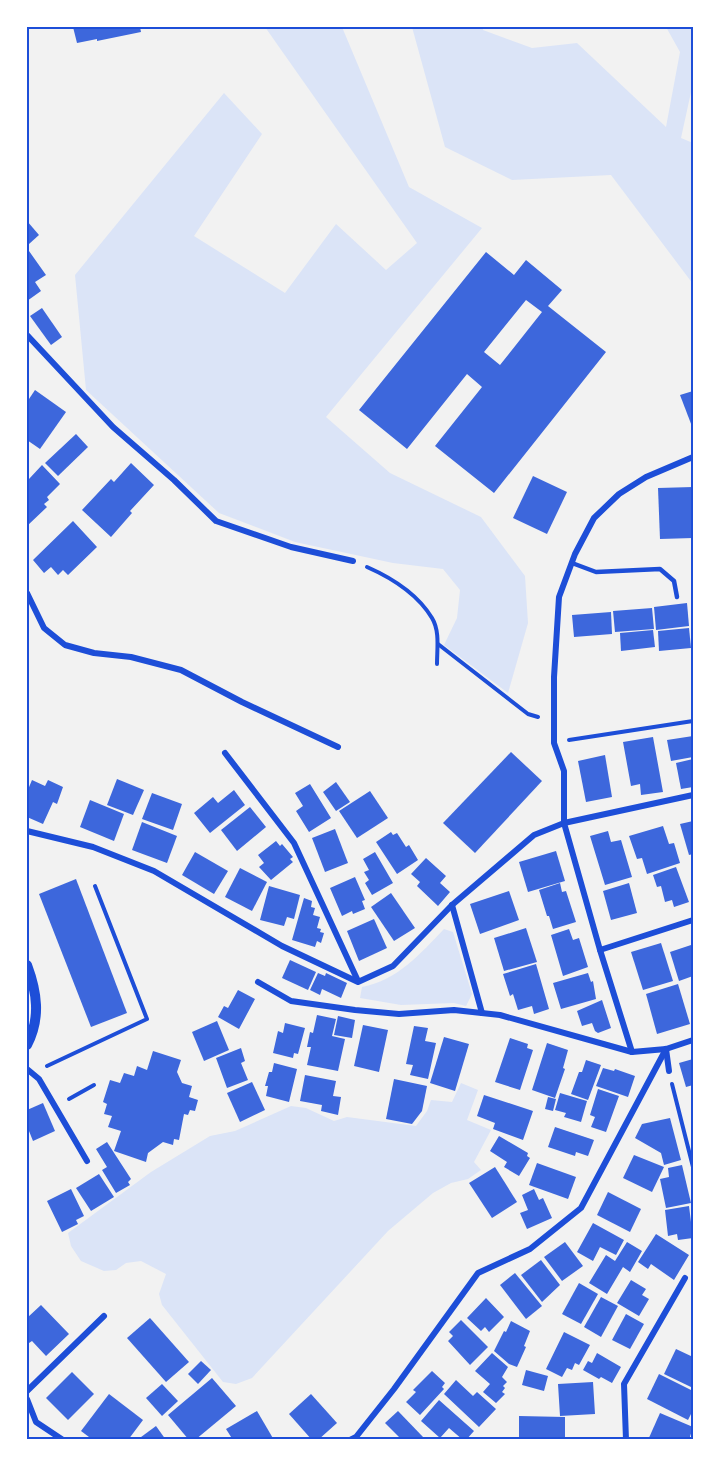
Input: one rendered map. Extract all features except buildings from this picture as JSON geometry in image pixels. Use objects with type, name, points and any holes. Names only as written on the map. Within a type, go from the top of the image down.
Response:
[{"type":"street","points":[[27,335],[112,427],[174,480],[216,521],[291,547],[353,561]]},
{"type":"street","points":[[632,1052],[564,823],[564,771],[554,743],[553,721],[559,597],[572,563],[594,518],[619,494],[646,477],[693,457]]},
{"type":"street","points":[[27,593],[44,628],[65,645],[94,653],[131,657],[181,670],[242,702],[338,747]]},
{"type":"street","points":[[225,753],[294,843],[358,982]]},
{"type":"street","points":[[27,831],[93,847],[154,871],[282,946],[358,982],[393,966],[452,904],[534,835],[564,823],[693,795]]},
{"type":"street","points":[[452,904],[482,1013]]},
{"type":"street","points":[[600,950],[693,920]]},
{"type":"street","points":[[27,965],[35,985],[37,1012],[27,1045]]},
{"type":"street","points":[[258,982],[291,1001],[399,1014],[454,1010],[500,1015],[632,1052],[666,1049],[693,1040]]},
{"type":"street","points":[[666,1049],[669,1071]]},
{"type":"street","points":[[350,1440],[356,1437],[394,1389],[478,1273],[530,1249],[581,1208],[666,1049]]},
{"type":"street","points":[[27,1069],[39,1079],[87,1161]]},
{"type":"street","points":[[626,1440],[624,1384],[685,1278]]},
{"type":"street","points":[[27,1391],[104,1316]]},
{"type":"street","points":[[27,1399],[36,1422],[63,1440]]},
{"type":"lane","points":[[572,563],[596,572],[660,569],[674,581],[677,597]]},
{"type":"path","points":[[353,561],[400,583],[432,619],[437,643],[437,664]]},
{"type":"path","points":[[437,643],[528,714],[553,721]]},
{"type":"path","points":[[554,743],[693,721]]},
{"type":"path","points":[[46,1067],[147,1018],[94,886]]},
{"type":"path","points":[[669,1071],[693,1167]]},
{"type":"path","points":[[74,1096],[94,1085]]},
{"type":"shaded area","points":[[265,27],[342,27],[409,187],[482,228],[326,417],[390,473],[481,517],[525,576],[528,623],[508,693],[444,645],[457,618],[460,590],[443,569],[393,563],[295,542],[219,513],[86,390],[75,275],[224,93],[262,134],[194,236],[285,293],[336,224],[386,270],[417,243]]},
{"type":"shaded area","points":[[412,27],[483,27],[483,30],[532,48],[577,43],[666,127],[680,52],[666,27],[693,27],[693,83],[681,138],[693,143],[693,284],[611,175],[512,180],[445,147]]},
{"type":"shaded area","points":[[444,929],[453,932],[472,994],[466,1006],[454,1003],[401,1005],[360,998],[362,987],[375,984],[407,965]]},
{"type":"shaded area","points":[[461,1083],[478,1090],[467,1120],[491,1130],[474,1162],[481,1170],[468,1179],[451,1183],[433,1193],[388,1231],[252,1378],[236,1384],[223,1382],[162,1305],[159,1294],[166,1274],[141,1261],[126,1263],[116,1270],[104,1271],[81,1261],[71,1246],[68,1233],[151,1172],[210,1136],[235,1131],[291,1106],[306,1108],[334,1121],[347,1117],[416,1126],[427,1111],[431,1100],[452,1102]]}]
